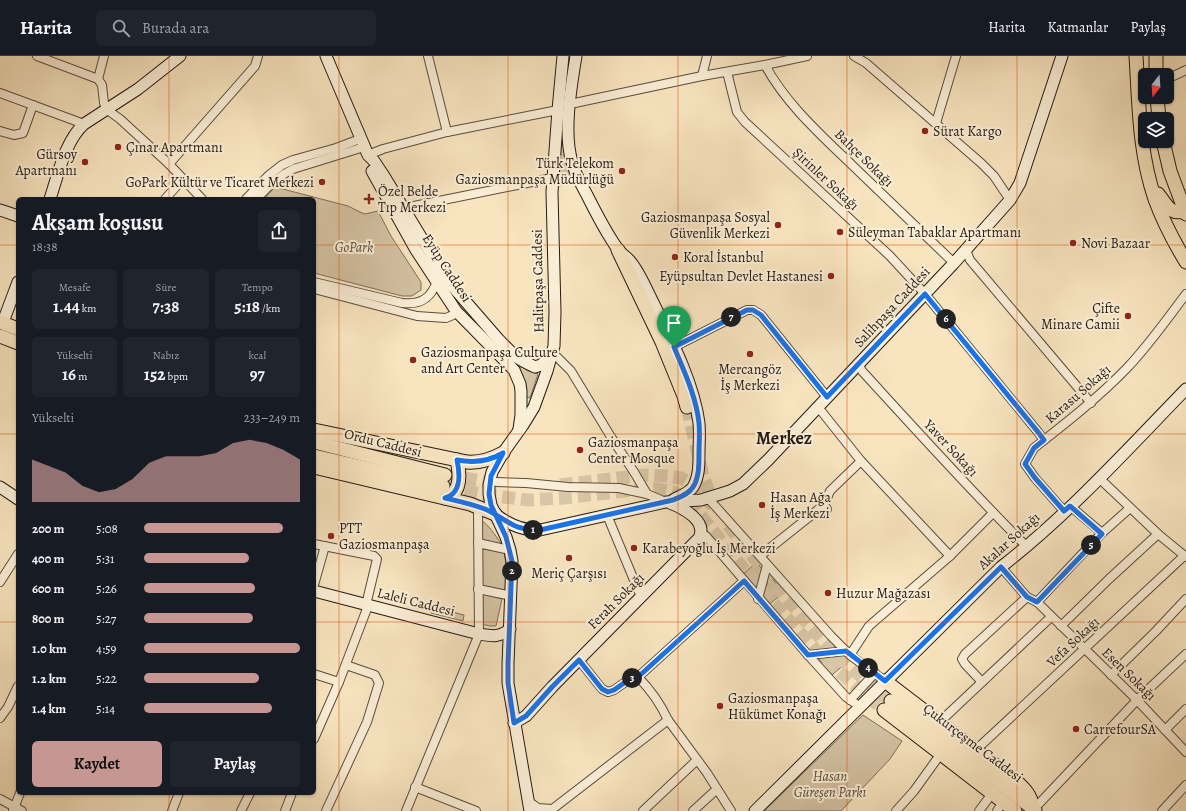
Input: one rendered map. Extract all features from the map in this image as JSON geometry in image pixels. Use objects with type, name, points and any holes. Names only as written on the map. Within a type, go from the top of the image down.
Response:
[{"type":"main road","points":[[51,197],[74,136],[84,124],[138,89],[180,56]]},
{"type":"main road","name":"Eyüp Caddesi","points":[[326,56],[364,147],[370,166],[447,280],[500,340],[523,361],[535,366],[541,365],[554,356]]},
{"type":"main road","name":"Halitpaşa Caddesi","points":[[529,806],[508,683],[512,574],[510,550],[490,500],[489,485],[492,472],[534,407],[554,356],[555,312],[552,178],[563,56]]},
{"type":"main road","points":[[576,56],[570,104],[569,134],[572,162],[579,181],[618,250],[662,342],[687,407]]},
{"type":"main road","name":"Salihpaşa Caddesi","points":[[669,501],[691,501],[708,498],[743,484],[754,475],[966,250],[1010,200],[1020,183],[1062,56]]},
{"type":"main road","points":[[1136,56],[1141,139],[1150,183],[1161,214],[1186,262]]},
{"type":"main road","points":[[1156,56],[1156,68]]},
{"type":"main road","points":[[1150,183],[1170,210],[1174,212],[1186,212],[1170,171],[1165,148]]},
{"type":"main road","points":[[0,210],[16,215]]},
{"type":"main road","name":"Eyüp Caddesi","points":[[400,211],[416,250],[456,311],[514,370],[520,384],[522,400],[519,432]]},
{"type":"main road","points":[[316,467],[445,486],[477,506],[495,514],[514,526],[533,530],[607,516],[669,501],[691,490],[697,479],[700,440],[699,424],[692,393],[674,347],[636,270],[629,260],[618,250]]},
{"type":"main road","points":[[16,287],[1,324],[16,328]]},
{"type":"main road","points":[[456,311],[459,294]]},
{"type":"main road","points":[[0,336],[16,342]]},
{"type":"main road","name":"Akalar Sokağı","points":[[755,811],[855,703],[885,681],[1001,567],[1027,547],[1099,478],[1186,389]]},
{"type":"main road","points":[[316,430],[457,460],[475,462],[496,457],[503,453]]},
{"type":"main road","name":"Ordu Caddesi","points":[[316,443],[445,486]]},
{"type":"main road","name":"Ordu Caddesi","points":[[316,456],[445,486]]},
{"type":"main road","points":[[445,486],[452,494],[458,487],[460,476],[457,460]]},
{"type":"main road","points":[[0,487],[16,498]]},
{"type":"main road","points":[[669,501],[692,516],[701,526],[701,534]]},
{"type":"main road","name":"Ferah Sokağı","points":[[514,723],[526,716],[552,687],[693,544],[701,534]]},
{"type":"main road","name":"Laleli Caddesi","points":[[316,592],[479,634],[500,636],[510,629]]},
{"type":"main road","points":[[885,681],[1016,782],[1027,792],[1031,798],[1035,810]]},
{"type":"main road","name":"Çukurçeşme Caddesi","points":[[1015,811],[888,705],[1035,810]]},
{"type":"street","points":[[38,56],[98,79],[102,85],[106,109],[120,119],[169,164],[200,197]]},
{"type":"street","points":[[98,79],[104,56]]},
{"type":"street","points":[[169,164],[255,66],[258,56]]},
{"type":"street","points":[[428,56],[447,132]]},
{"type":"street","points":[[702,76],[708,56]]},
{"type":"street","points":[[570,104],[702,76],[807,56]]},
{"type":"street","points":[[854,56],[868,59],[994,176],[1010,200]]},
{"type":"street","points":[[936,123],[956,56]]},
{"type":"street","name":"Bahçe Sokağı","points":[[765,65],[778,88],[795,108],[954,263]]},
{"type":"street","points":[[1174,76],[1186,70]]},
{"type":"street","name":"Şirinler Sokağı","points":[[727,72],[737,112],[745,122],[890,256],[925,294],[1044,440]]},
{"type":"street","points":[[0,93],[84,124]]},
{"type":"street","points":[[0,131],[14,136],[23,133],[33,105]]},
{"type":"street","points":[[253,197],[268,176],[282,165],[293,160],[336,148],[364,147],[383,149],[447,132],[558,110]]},
{"type":"street","points":[[400,211],[552,178]]},
{"type":"street","points":[[167,197],[183,179]]},
{"type":"street","points":[[966,250],[970,260],[1091,403]]},
{"type":"street","points":[[316,282],[411,304],[418,303],[427,298],[435,288],[437,281]]},
{"type":"street","points":[[316,290],[418,316],[446,318],[453,315],[456,311]]},
{"type":"street","name":"Karasu Sokağı","points":[[1067,508],[1035,478],[1025,464],[1034,448],[1091,403],[1126,369],[1186,294]]},
{"type":"street","points":[[674,347],[731,317],[747,310],[753,310],[761,315],[827,397]]},
{"type":"street","points":[[554,356],[571,371],[647,494]]},
{"type":"street","name":"Yaver Sokağı","points":[[859,365],[862,371],[877,388],[993,514],[1027,547]]},
{"type":"street","points":[[818,407],[861,461],[950,556]]},
{"type":"street","points":[[760,556],[826,507],[830,492],[861,461]]},
{"type":"street","points":[[1099,478],[1158,534],[1185,557]]},
{"type":"street","points":[[496,482],[568,487],[619,488],[647,494],[669,501]]},
{"type":"street","points":[[708,498],[831,636],[848,653],[885,681]]},
{"type":"street","points":[[1067,508],[1102,534]]},
{"type":"street","points":[[1037,602],[1102,534],[1130,508]]},
{"type":"street","points":[[406,811],[479,634],[478,513]]},
{"type":"street","points":[[808,655],[848,653],[869,626],[950,556],[993,514]]},
{"type":"street","points":[[607,516],[641,597]]},
{"type":"street","points":[[701,534],[706,536],[758,599],[808,655],[855,703],[875,673]]},
{"type":"street","points":[[1061,626],[1158,534]]},
{"type":"street","points":[[478,543],[510,550]]},
{"type":"street","points":[[316,544],[374,556],[377,559],[367,606],[346,665],[316,734]]},
{"type":"street","points":[[316,578],[325,546]]},
{"type":"street","name":"Vefa Sokağı","points":[[979,747],[1185,557]]},
{"type":"street","points":[[0,582],[16,558]]},
{"type":"street","points":[[758,599],[767,565]]},
{"type":"street","name":"Esen Sokağı","points":[[1001,567],[1027,597],[1037,602],[1137,700],[1186,752]]},
{"type":"street","points":[[579,660],[602,689],[608,692],[614,690],[634,676],[638,677],[744,581]]},
{"type":"street","points":[[478,589],[507,595]]},
{"type":"street","points":[[982,682],[964,664],[962,659],[965,654],[1027,597]]},
{"type":"street","points":[[1111,675],[1156,632],[1186,599]]},
{"type":"street","points":[[945,717],[1051,617]]},
{"type":"street","points":[[1035,810],[1137,700],[1186,654]]},
{"type":"street","points":[[326,811],[367,722],[379,683],[375,675],[346,665]]},
{"type":"street","points":[[316,675],[339,682]]},
{"type":"street","points":[[638,677],[644,683],[668,720],[718,789],[730,811]]},
{"type":"street","points":[[0,718],[8,707],[16,690]]},
{"type":"street","points":[[1165,730],[1186,709]]},
{"type":"street","points":[[529,806],[551,810],[668,720]]},
{"type":"street","points":[[896,811],[914,791],[937,759]]},
{"type":"street","points":[[642,811],[697,760]]},
{"type":"street","points":[[1162,811],[1186,785]]},
{"type":"street","points":[[415,787],[465,809],[476,811]]},
{"type":"street","points":[[693,811],[718,789]]},
{"type":"street","points":[[0,799],[16,810],[20,795]]},
{"type":"street","points":[[172,811],[176,795]]},
{"type":"street","points":[[241,811],[249,795]]},
{"type":"street","points":[[285,811],[291,795]]},
{"type":"street","points":[[979,811],[988,799]]},
{"type":"green space","points":[[565,137],[575,180],[556,187],[560,138]]},
{"type":"green space","name":"GoPark","points":[[275,187],[313,197],[266,197]]},
{"type":"green space","name":"GoPark","points":[[316,198],[348,206],[365,214],[378,211],[391,236],[421,282],[421,290],[412,296],[402,296],[316,274]]},
{"type":"green space","points":[[522,367],[528,371],[538,374],[530,398],[526,397],[523,375],[518,369]]},
{"type":"green space","points":[[480,519],[492,530],[501,544],[480,541]]},
{"type":"green space","points":[[482,549],[504,552],[506,564],[506,590],[482,586]]},
{"type":"green space","points":[[757,562],[762,569],[757,590],[743,574]]},
{"type":"green space","points":[[769,575],[784,592],[770,604],[764,597]]},
{"type":"green space","points":[[481,593],[502,599],[496,626],[480,624]]},
{"type":"green space","points":[[433,607],[464,615],[463,621],[431,613]]},
{"type":"green space","points":[[841,656],[846,663],[832,675],[818,658]]},
{"type":"green space","name":"Hasan Güreşen Parkı","points":[[863,715],[902,741],[890,759],[841,811],[764,811]]},
{"type":"tunnel","points":[[687,407],[703,476],[713,503]]},
{"type":"tunnel","points":[[445,475],[501,484]]},
{"type":"tunnel","points":[[560,485],[644,475],[669,476],[681,478],[690,483],[713,506]]},
{"type":"tunnel","points":[[446,487],[481,494],[528,500],[564,498],[633,490],[656,489],[673,492],[684,498],[696,510],[752,579],[820,655],[884,710]]},
{"type":"tunnel","points":[[728,525],[814,631],[850,667],[891,701]]},
{"type":"place","name":"Sürat Kargo","points":[[925,131]]},
{"type":"place","name":"Çınar Apartmanı","points":[[118,147]]},
{"type":"place","name":"Gürsoy Apartmanı","points":[[85,162]]},
{"type":"place","name":"Türk Telekom Gaziosmanpaşa Müdürlüğü","points":[[622,171]]},
{"type":"place","name":"GoPark Kültür ve Ticaret Merkezi","points":[[322,182]]},
{"type":"place","name":"Özel Belde Tıp Merkezi","points":[[369,199]]},
{"type":"place","name":"Gaziosmanpaşa Sosyal Güvenlik Merkezi","points":[[778,225]]},
{"type":"place","name":"Süleyman Tabaklar Apartmanı","points":[[840,232]]},
{"type":"place","name":"Novi Bazaar","points":[[1073,243]]},
{"type":"place","name":"Koral İstanbul","points":[[675,257]]},
{"type":"place","name":"Eyüpsultan Devlet Hastanesi","points":[[831,276]]},
{"type":"place","name":"Çifte Minare Camii","points":[[1128,316]]},
{"type":"place","name":"Mercangöz İş Merkezi","points":[[750,354]]},
{"type":"place","name":"Gaziosmanpaşa Culture and Art Center","points":[[413,360]]},
{"type":"place","name":"Gaziosmanpaşa Center Mosque","points":[[580,450]]},
{"type":"place","name":"Hasan Ağa İş Merkezi","points":[[762,505]]},
{"type":"place","name":"PTT Gaziosmanpaşa","points":[[331,536]]},
{"type":"place","name":"Karabeyoğlu İş Merkezi","points":[[634,548]]},
{"type":"place","name":"Meriç Çarşısı","points":[[569,558]]},
{"type":"place","name":"Huzur Mağazası","points":[[828,593]]},
{"type":"place","name":"Gaziosmanpaşa Hükümet Konağı","points":[[720,706]]},
{"type":"place","name":"CarrefourSA","points":[[1076,729]]},
{"type":"district","name":"Merkez","points":[[784,438]]},
{"type":"route","points":[[674,347],[692,393],[699,424],[700,440],[697,479],[691,490],[685,494],[666,502],[607,516],[540,530],[526,530],[514,526],[495,514],[477,506],[445,498],[449,497],[458,487],[460,476],[457,460],[475,462],[496,457],[503,453],[492,472],[489,485],[489,494],[491,505],[495,514],[501,525],[506,537],[512,561],[508,683],[514,723],[526,716],[579,660],[602,689],[608,692],[614,690],[634,676],[638,677],[744,581],[808,655],[846,651],[885,681],[1001,567],[1027,597],[1037,602],[1102,534],[1070,506],[1064,511],[1035,478],[1025,464],[1030,453],[1044,440],[925,294],[827,397],[761,315],[753,310],[747,310],[731,317],[674,347]]}]
